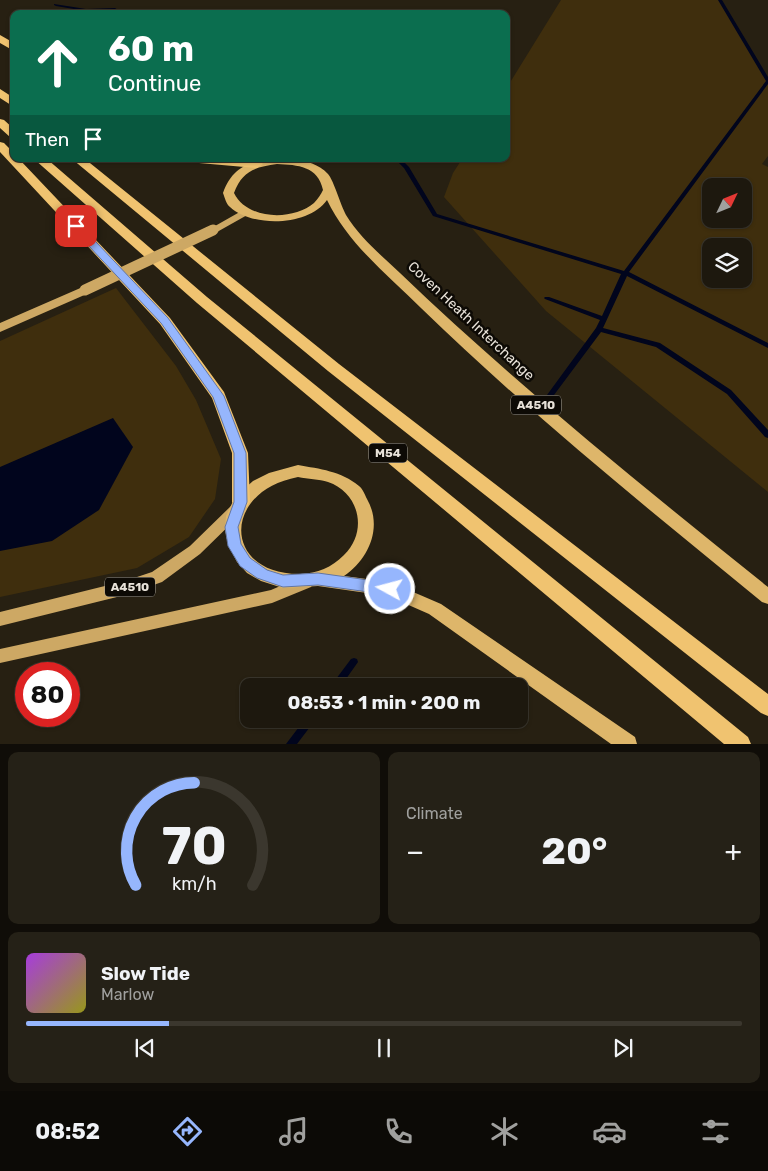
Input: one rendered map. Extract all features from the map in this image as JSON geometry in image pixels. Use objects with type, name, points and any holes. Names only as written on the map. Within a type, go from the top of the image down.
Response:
[{"type":"highway","points":[[0,92],[10,101]]},
{"type":"highway","points":[[0,122],[10,131]]},
{"type":"highway","points":[[0,145],[10,156]]},
{"type":"highway","points":[[16,162],[164,320],[218,396],[240,453],[239,506]]},
{"type":"highway","name":"M54","points":[[43,162],[202,300],[741,744]]},
{"type":"highway","name":"M54","points":[[82,162],[224,281],[496,498],[768,706]]},
{"type":"highway","points":[[234,162],[257,164]]},
{"type":"highway","name":"Coven Heath Interchange","points":[[245,212],[235,206],[229,197],[229,187],[238,174],[257,164],[266,162]]},
{"type":"highway","name":"Coven Heath Interchange","points":[[286,162],[300,163],[322,173],[328,181],[329,190],[340,215],[361,242],[432,312],[620,477],[768,597]]},
{"type":"highway","points":[[245,212],[259,217],[291,217],[306,213],[317,206],[325,198],[329,190]]},
{"type":"highway","name":"A4510","points":[[312,580],[336,572],[350,562],[361,549],[367,534],[368,520],[365,506],[357,493],[346,483],[331,476],[315,472],[298,471],[281,474],[265,480],[251,490],[239,506],[232,527],[235,546],[245,562],[262,574],[283,581],[312,580],[390,589],[435,609],[628,744]]},
{"type":"main road","points":[[0,328],[213,230],[245,212]]},
{"type":"main road","name":"A4510","points":[[0,619],[125,588],[157,577],[195,550],[239,506]]},
{"type":"main road","name":"A4510","points":[[0,656],[263,598],[312,580]]},
{"type":"shaded area","points":[[561,0],[720,0],[768,81],[768,156],[762,164],[768,167],[768,492],[546,311],[444,197],[453,173],[460,162],[510,162],[510,83]]},
{"type":"shaded area","points":[[116,288],[176,366],[196,400],[221,459],[215,499],[189,537],[137,568],[0,597],[0,341]]},
{"type":"water","points":[[113,418],[133,447],[99,510],[52,541],[0,551],[0,467]]},
{"type":"waterway","points":[[625,273],[768,81],[720,0]]},
{"type":"waterway","points":[[56,5],[86,10]]},
{"type":"waterway","points":[[86,10],[116,10]]},
{"type":"waterway","points":[[401,162],[406,167],[435,215],[625,273]]},
{"type":"waterway","points":[[599,329],[625,273]]},
{"type":"waterway","points":[[625,273],[768,346]]},
{"type":"waterway","points":[[547,298],[603,319]]},
{"type":"waterway","points":[[549,397],[599,329]]},
{"type":"waterway","points":[[599,329],[658,345],[729,392],[768,435]]},
{"type":"waterway","points":[[342,678],[354,662]]},
{"type":"waterway","points":[[291,744],[304,728]]},
{"type":"route","points":[[76,226],[164,320],[218,396],[240,453],[241,502],[232,527],[235,546],[245,562],[262,574],[283,581],[306,582],[318,579],[390,589]]}]
